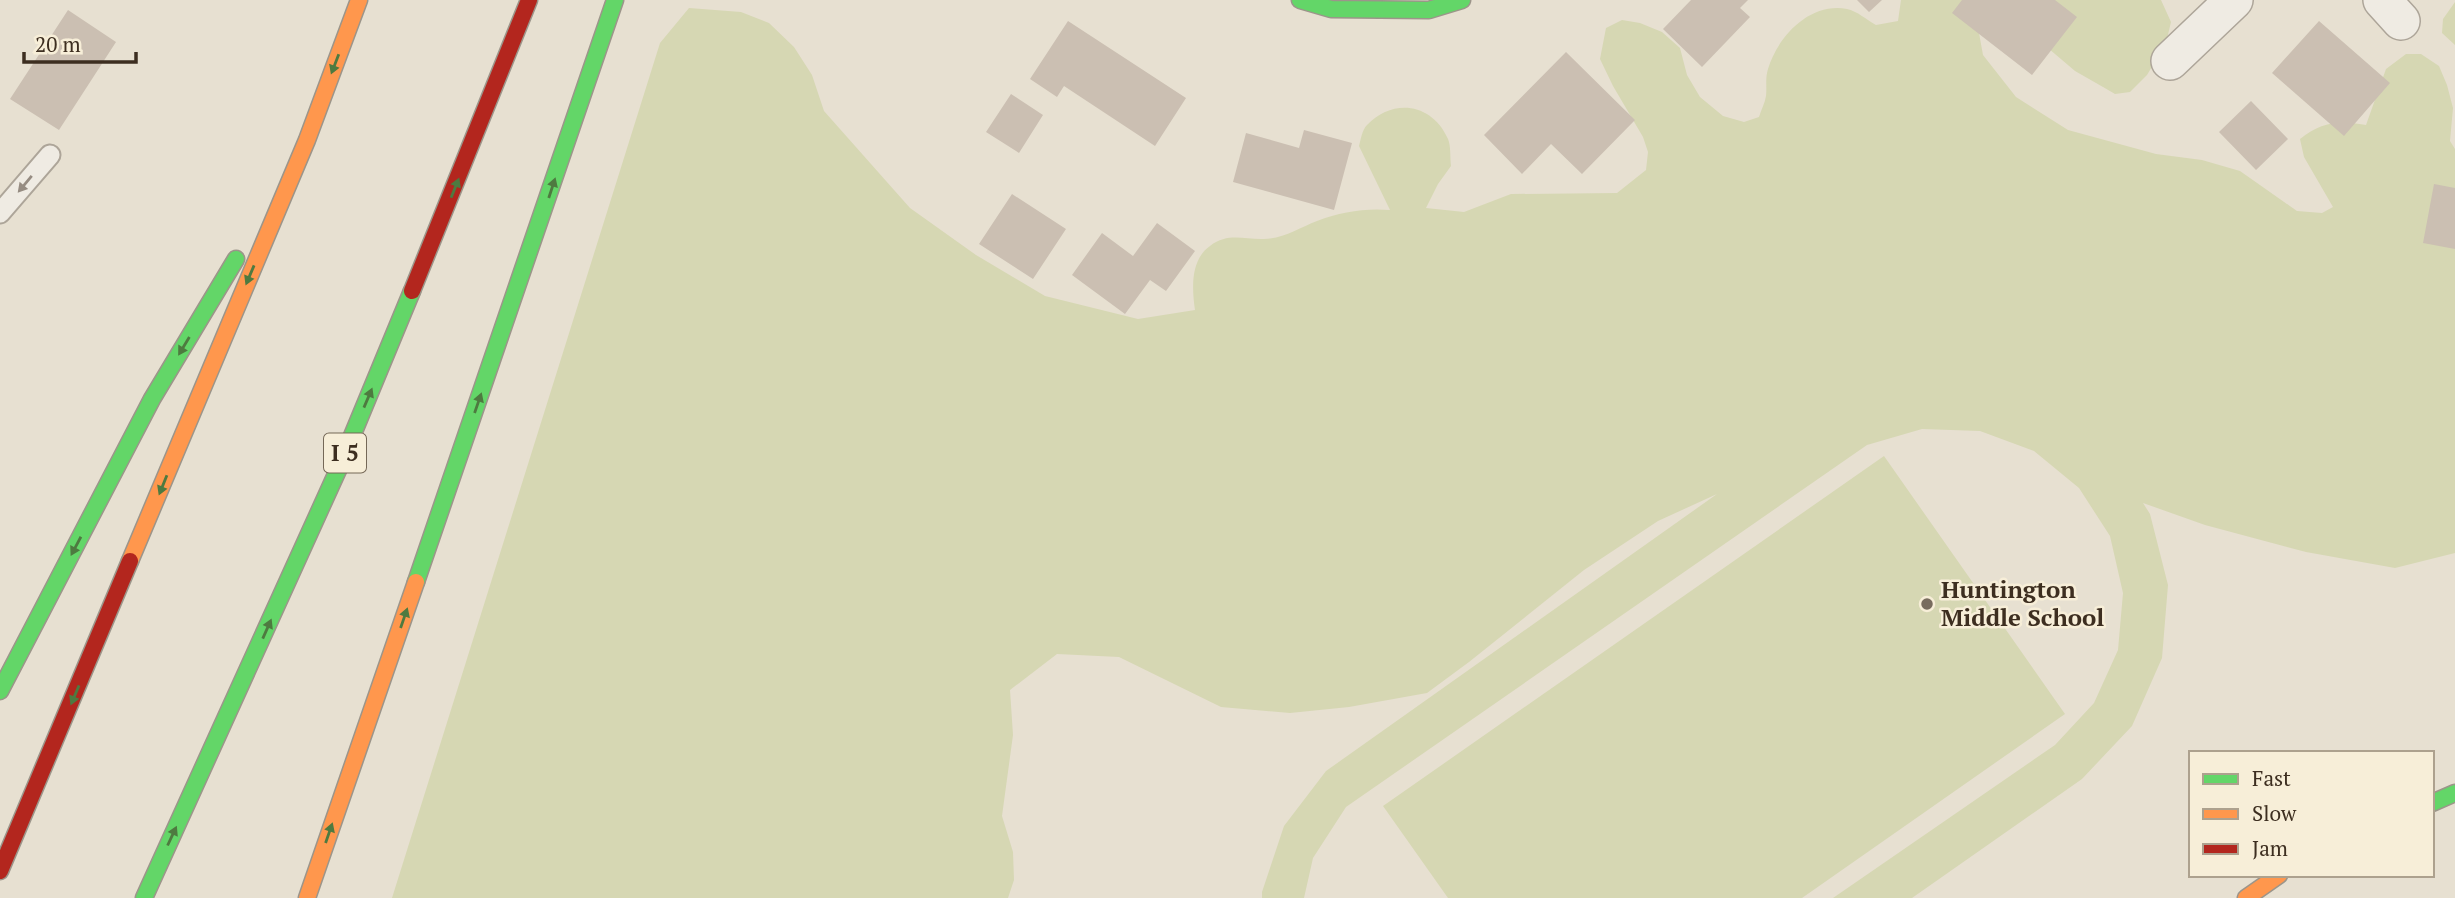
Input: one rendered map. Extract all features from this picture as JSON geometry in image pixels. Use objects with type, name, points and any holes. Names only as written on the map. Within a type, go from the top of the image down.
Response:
[{"type":"main road","points":[[0,871],[307,139],[359,0]]},
{"type":"main road","name":"I 5","points":[[144,898],[338,470],[454,191],[529,0]]},
{"type":"main road","points":[[307,898],[615,0]]},
{"type":"main road","points":[[1300,0],[1331,9],[1429,10],[1462,0]]},
{"type":"main road","points":[[0,691],[152,398],[307,139]]},
{"type":"main road","points":[[2434,802],[2455,793]]},
{"type":"main road","points":[[2246,898],[2276,877]]},
{"type":"street","points":[[2170,61],[2234,0]]},
{"type":"lane","points":[[0,213],[50,155]]},
{"type":"green space","points":[[1901,0],[2161,0],[2171,22],[2166,43],[2147,75],[2130,92],[2115,94],[2075,71],[2035,37],[1979,33],[1983,55],[2016,97],[2068,130],[2156,154],[2202,160],[2240,171],[2297,211],[2322,213],[2333,207],[2304,157],[2300,139],[2331,124],[2366,125],[2386,69],[2406,54],[2421,54],[2439,66],[2453,108],[2450,141],[2455,149],[2455,553],[2395,568],[2306,552],[2205,525],[2143,503],[2150,514],[2168,585],[2162,658],[2132,726],[2082,779],[1912,898],[1833,898],[2055,745],[2094,703],[2118,650],[2123,593],[2110,536],[2079,488],[2034,451],[1980,431],[1922,429],[1867,445],[1346,807],[1313,858],[1304,898],[1262,898],[1262,892],[1284,826],[1326,771],[1717,494],[1658,521],[1584,570],[1427,693],[1349,707],[1290,713],[1221,707],[1119,657],[1057,654],[1010,690],[1013,735],[1002,816],[1013,852],[1014,880],[1008,898],[392,898],[660,43],[689,8],[741,12],[769,23],[794,47],[812,75],[824,111],[910,208],[976,255],[1045,296],[1138,319],[1195,310],[1193,284],[1199,259],[1203,252],[1222,239],[1276,238],[1344,213],[1390,210],[1359,146],[1367,125],[1388,111],[1411,108],[1422,112],[1441,127],[1448,139],[1451,166],[1426,208],[1464,212],[1511,194],[1617,193],[1646,170],[1648,152],[1643,137],[1600,59],[1606,28],[1622,20],[1640,23],[1662,32],[1680,48],[1687,75],[1700,97],[1723,116],[1744,122],[1759,117],[1765,99],[1767,72],[1773,57],[1779,45],[1797,24],[1808,16],[1833,8],[1851,10],[1876,25],[1898,21]]},
{"type":"green space","points":[[2455,2],[2455,45],[2442,33],[2443,19]]},
{"type":"green space","points":[[1884,456],[2065,714],[1802,898],[1448,898],[1383,806]]},
{"type":"building","points":[[1691,0],[1748,0],[1740,8],[1750,17],[1702,67],[1663,29]]},
{"type":"building","points":[[1857,0],[1882,0],[1869,12]]},
{"type":"building","points":[[1962,0],[2055,0],[2077,17],[2032,75],[1952,13]]},
{"type":"building","points":[[68,10],[116,42],[59,130],[10,99]]},
{"type":"building","points":[[1068,21],[1186,98],[1155,146],[1064,86],[1057,97],[1030,79]]},
{"type":"building","points":[[2319,21],[2390,83],[2344,136],[2272,73]]},
{"type":"building","points":[[1566,52],[1635,120],[1582,174],[1551,144],[1522,174],[1484,135]]},
{"type":"building","points":[[1011,94],[1043,115],[1019,153],[986,132]]},
{"type":"building","points":[[2251,101],[2288,139],[2256,170],[2219,132]]},
{"type":"building","points":[[1304,130],[1352,143],[1334,210],[1233,182],[1246,133],[1299,148]]},
{"type":"building","points":[[2434,184],[2455,188],[2455,249],[2423,243]]},
{"type":"building","points":[[1012,194],[1066,229],[1033,279],[979,244]]},
{"type":"building","points":[[1157,223],[1195,251],[1166,291],[1150,280],[1125,314],[1072,275],[1102,233],[1133,256]]},
{"type":"traffic: fast","points":[[416,582],[615,0]]},
{"type":"traffic: fast","points":[[1300,0],[1331,9],[1429,10],[1462,0]]},
{"type":"traffic: fast","points":[[0,691],[152,399],[236,259]]},
{"type":"traffic: fast","points":[[144,898],[338,470],[412,291]]},
{"type":"traffic: fast","points":[[2434,802],[2455,793]]},
{"type":"traffic: slow","points":[[130,561],[307,140],[359,0]]},
{"type":"traffic: slow","points":[[307,898],[416,582]]},
{"type":"traffic: slow","points":[[2246,898],[2276,877]]},
{"type":"traffic: jam","points":[[412,291],[529,0]]},
{"type":"traffic: jam","points":[[0,871],[130,561]]},
{"type":"place","name":"Huntington Middle School","points":[[1927,604]]}]
